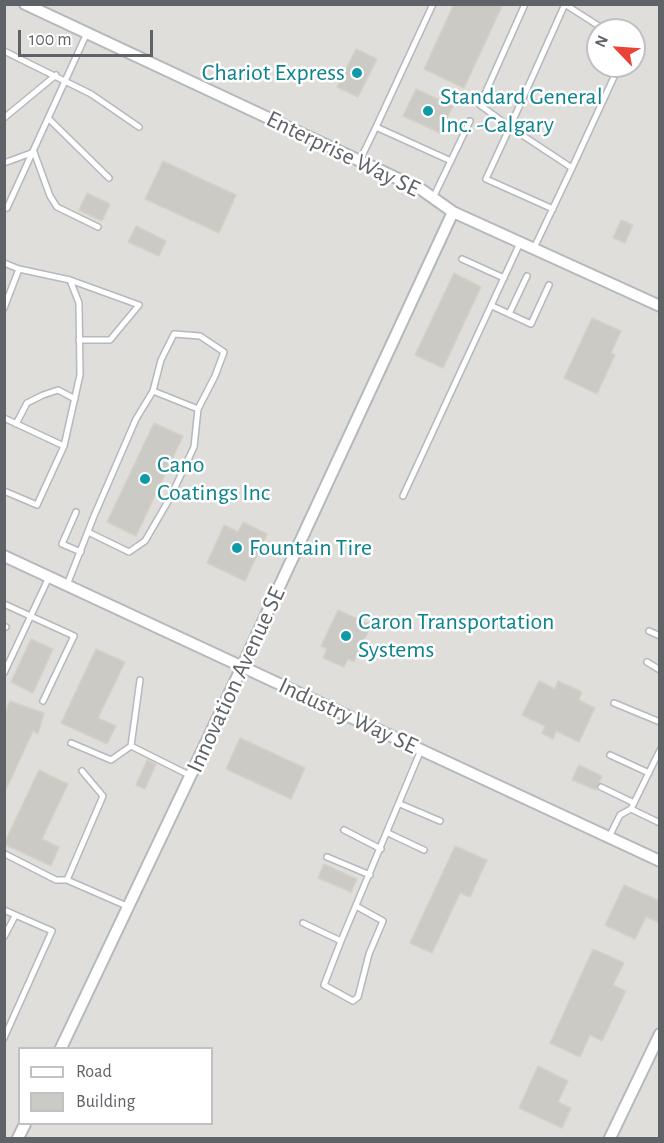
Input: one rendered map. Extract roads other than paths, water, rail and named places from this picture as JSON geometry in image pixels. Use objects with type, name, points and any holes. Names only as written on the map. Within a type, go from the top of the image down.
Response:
[{"type":"street","name":"Enterprise Way SE","points":[[26,4],[360,161],[433,198],[453,212],[660,306]]},
{"type":"street","name":"Innovation Avenue SE","points":[[61,1047],[191,776],[453,212]]},
{"type":"street","name":"Industry Way SE","points":[[4,556],[660,861]]},
{"type":"street","points":[[610,1138],[660,1034]]},
{"type":"lane","points":[[360,161],[433,4]]},
{"type":"lane","points":[[525,4],[480,105],[572,168]]},
{"type":"lane","points":[[553,209],[486,179],[566,5],[586,18]]},
{"type":"lane","points":[[8,207],[87,33]]},
{"type":"lane","points":[[4,51],[66,80],[139,127]]},
{"type":"lane","points":[[4,118],[56,75]]},
{"type":"lane","points":[[534,249],[613,78]]},
{"type":"lane","points":[[49,119],[109,178]]},
{"type":"lane","points":[[433,198],[470,121]]},
{"type":"lane","points":[[376,127],[451,161]]},
{"type":"lane","points":[[4,164],[33,152]]},
{"type":"lane","points":[[33,152],[50,196],[57,207],[98,227]]},
{"type":"lane","points":[[403,496],[520,243]]},
{"type":"lane","points":[[462,259],[504,278]]},
{"type":"lane","points":[[4,262],[19,269],[70,280],[139,305],[110,340],[79,340]]},
{"type":"lane","points":[[4,308],[19,269]]},
{"type":"lane","points":[[509,314],[527,276]]},
{"type":"lane","points":[[4,491],[37,505],[64,446],[80,375],[79,303],[70,280]]},
{"type":"lane","points":[[492,306],[531,324],[549,285]]},
{"type":"lane","points":[[67,585],[88,532],[136,419],[153,391],[161,360],[174,334],[200,336],[224,352],[198,410],[194,447],[170,498],[145,541],[129,552],[88,532]]},
{"type":"lane","points":[[16,424],[27,403],[43,395],[58,390],[75,399]]},
{"type":"lane","points":[[153,391],[198,410]]},
{"type":"lane","points":[[4,418],[64,446]]},
{"type":"lane","points":[[76,512],[62,544],[81,552]]},
{"type":"lane","points":[[4,673],[49,577]]},
{"type":"lane","points":[[4,604],[74,636],[43,701]]},
{"type":"lane","points":[[649,631],[660,636]]},
{"type":"lane","points":[[647,662],[660,670]]},
{"type":"lane","points":[[71,743],[111,760],[131,746],[140,680]]},
{"type":"lane","points":[[614,703],[660,722]]},
{"type":"lane","points":[[131,746],[191,776]]},
{"type":"lane","points":[[356,906],[383,921],[369,954],[358,997],[353,1000],[324,985],[341,940],[421,750]]},
{"type":"lane","points":[[609,838],[620,815],[631,809],[660,750]]},
{"type":"lane","points":[[610,755],[649,773]]},
{"type":"lane","points":[[67,880],[103,796],[82,771]]},
{"type":"lane","points":[[601,787],[634,803]]},
{"type":"lane","points":[[400,804],[440,821]]},
{"type":"lane","points":[[631,809],[660,823]]},
{"type":"lane","points":[[344,830],[381,849]]},
{"type":"lane","points":[[388,833],[424,850]]},
{"type":"lane","points":[[5,854],[56,880],[67,880],[129,907]]},
{"type":"lane","points":[[327,857],[370,875]]},
{"type":"lane","points":[[4,910],[52,931],[4,1038]]},
{"type":"lane","points":[[4,937],[15,916]]},
{"type":"lane","points":[[303,923],[341,940]]},
{"type":"place","name":"Chariot Express","points":[[357,73]]},
{"type":"place","name":"Standard General Inc. -Calgary","points":[[428,111]]},
{"type":"place","name":"Cano Coatings Inc","points":[[145,479]]},
{"type":"place","name":"Fountain Tire","points":[[237,548]]},
{"type":"place","name":"Caron Transportation Systems","points":[[346,636]]}]
